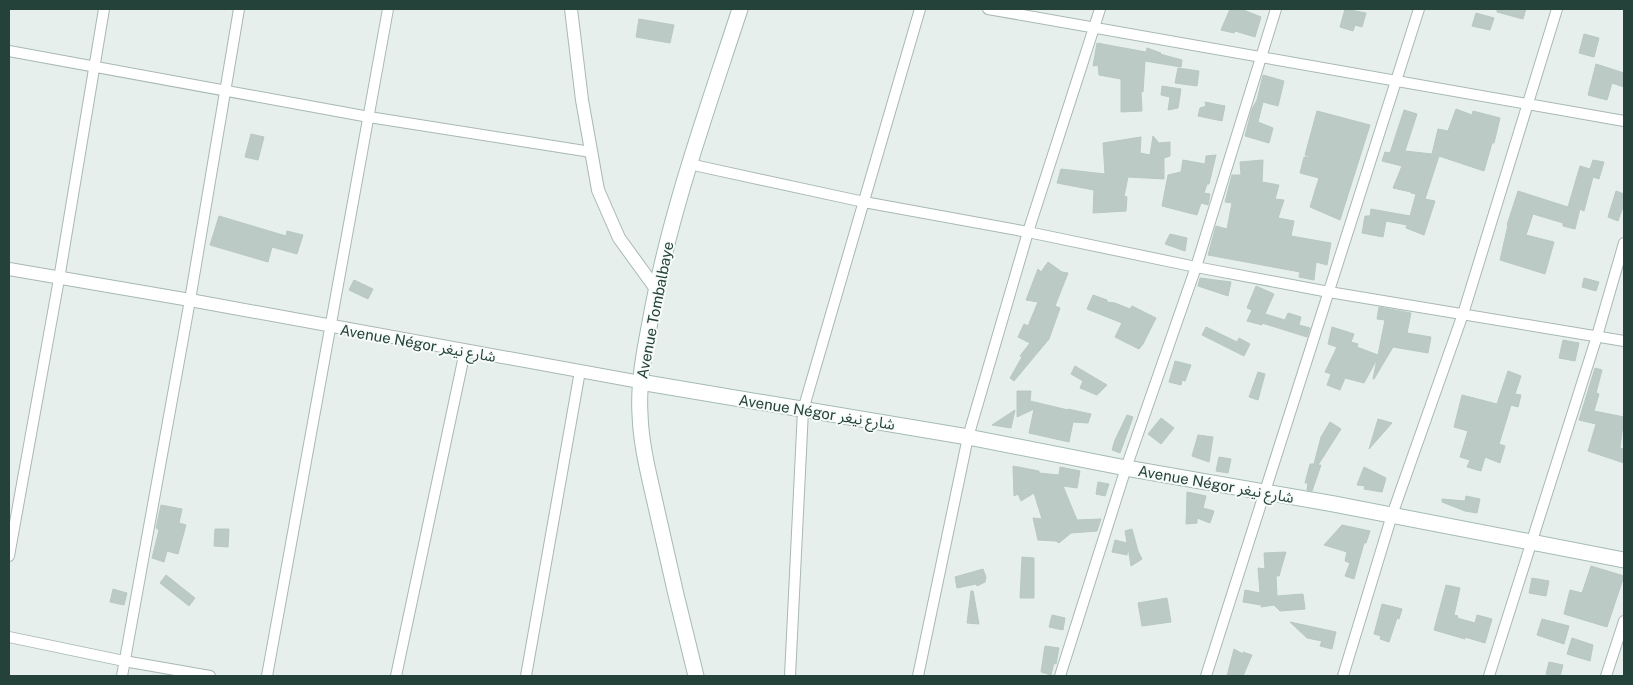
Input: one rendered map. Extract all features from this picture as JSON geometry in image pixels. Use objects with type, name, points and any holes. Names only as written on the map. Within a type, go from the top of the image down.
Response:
[{"type":"main road","name":"Avenue Tombalbaye","points":[[696,676],[673,583],[642,440],[639,412],[640,382],[656,289],[689,164],[740,9]]},
{"type":"main road","name":"Avenue Négor شارع نيغر","points":[[640,382],[968,437],[1126,468],[1532,541],[1624,560]]},
{"type":"street","points":[[9,556],[59,279],[104,9]]},
{"type":"street","points":[[122,676],[190,300],[239,9]]},
{"type":"street","points":[[267,676],[388,9]]},
{"type":"street","points":[[571,9],[598,190],[619,238],[656,289]]},
{"type":"street","points":[[790,676],[803,410],[920,9]]},
{"type":"street","points":[[988,9],[1624,121]]},
{"type":"street","points":[[918,676],[968,437],[1028,232],[1100,9]]},
{"type":"street","points":[[1060,676],[1126,468],[1196,267],[1276,9]]},
{"type":"street","points":[[1206,676],[1419,9]]},
{"type":"street","points":[[1343,676],[1392,515],[1463,314],[1557,9]]},
{"type":"street","points":[[9,51],[369,117],[591,152]]},
{"type":"street","points":[[689,164],[864,202],[1028,232],[1196,267],[1329,292],[1624,341]]},
{"type":"street","points":[[1489,676],[1597,336],[1624,243]]},
{"type":"street","name":"Avenue Négor شارع نيغر","points":[[9,269],[640,382]]},
{"type":"street","points":[[396,676],[465,350]]},
{"type":"street","points":[[526,676],[580,372]]},
{"type":"street","points":[[1606,676],[1624,620]]},
{"type":"street","points":[[9,637],[124,661],[210,676]]},
{"type":"building","points":[[1230,9],[1241,9],[1261,17],[1255,37],[1235,31],[1234,33],[1221,30]]},
{"type":"building","points":[[1345,9],[1366,13],[1362,27],[1355,25],[1353,31],[1340,27]]},
{"type":"building","points":[[1497,9],[1526,9],[1523,19],[1497,12]]},
{"type":"building","points":[[1476,13],[1494,18],[1490,30],[1472,26]]},
{"type":"building","points":[[639,19],[674,25],[670,43],[636,37]]},
{"type":"building","points":[[1584,34],[1599,38],[1594,57],[1579,53]]},
{"type":"building","points":[[1097,43],[1146,52],[1147,48],[1182,60],[1181,67],[1145,61],[1143,92],[1141,91],[1142,111],[1121,112],[1121,79],[1099,75],[1098,65],[1093,66]]},
{"type":"building","points":[[1596,64],[1624,73],[1624,87],[1612,83],[1607,100],[1588,95]]},
{"type":"building","points":[[1178,68],[1199,71],[1197,86],[1175,83]]},
{"type":"building","points":[[1263,75],[1284,81],[1278,106],[1263,102],[1258,122],[1273,128],[1269,143],[1245,136]]},
{"type":"building","points":[[1162,86],[1181,89],[1178,108],[1168,110],[1170,97],[1161,95]]},
{"type":"building","points":[[1205,102],[1225,106],[1222,121],[1198,116],[1200,108],[1206,106]]},
{"type":"building","points":[[1456,109],[1472,115],[1473,111],[1500,118],[1484,171],[1439,156],[1425,199],[1435,201],[1424,235],[1406,228],[1407,225],[1386,221],[1383,237],[1362,233],[1365,216],[1370,216],[1371,209],[1410,216],[1416,194],[1393,188],[1402,166],[1382,161],[1385,152],[1390,153],[1404,110],[1417,114],[1405,151],[1432,154],[1438,129],[1448,131]]},
{"type":"building","points":[[1317,111],[1370,125],[1340,220],[1310,207],[1319,178],[1300,173],[1304,157],[1312,157],[1305,155]]},
{"type":"building","points":[[251,134],[264,137],[258,160],[245,157]]},
{"type":"building","points":[[1153,136],[1159,143],[1170,142],[1170,156],[1164,158],[1164,179],[1128,177],[1124,196],[1127,197],[1126,211],[1093,213],[1094,190],[1057,183],[1061,169],[1105,174],[1103,143],[1141,137],[1140,153],[1150,155]]},
{"type":"building","points":[[1216,155],[1209,184],[1207,184],[1204,193],[1210,194],[1208,205],[1201,203],[1197,215],[1162,206],[1168,175],[1181,172],[1183,160],[1205,164],[1206,156]]},
{"type":"building","points":[[1263,160],[1262,182],[1279,185],[1275,199],[1284,200],[1278,218],[1294,221],[1291,236],[1331,243],[1327,265],[1316,262],[1314,280],[1299,277],[1300,272],[1208,255],[1216,226],[1227,229],[1232,203],[1225,202],[1232,175],[1241,175],[1240,162]]},
{"type":"building","points":[[1593,160],[1604,162],[1599,179],[1593,177],[1584,211],[1580,209],[1575,229],[1563,226],[1563,223],[1533,214],[1526,235],[1554,242],[1545,274],[1500,260],[1507,225],[1518,191],[1568,207],[1580,166],[1590,169]]},
{"type":"building","points":[[1616,191],[1624,194],[1624,204],[1618,221],[1608,217]]},
{"type":"building","points":[[219,216],[286,236],[287,231],[303,235],[297,254],[272,247],[268,262],[210,245]]},
{"type":"building","points":[[1170,234],[1187,238],[1185,251],[1165,244]]},
{"type":"building","points":[[1048,262],[1062,272],[1068,273],[1055,306],[1060,308],[1049,339],[1014,381],[1010,378],[1022,357],[1020,356],[1030,343],[1018,337],[1024,324],[1028,326],[1038,302],[1026,300],[1038,269],[1041,272]]},
{"type":"building","points":[[1200,278],[1231,282],[1228,296],[1198,286]]},
{"type":"building","points":[[1584,278],[1599,282],[1596,291],[1582,287]]},
{"type":"building","points":[[354,280],[373,289],[368,299],[349,290]]},
{"type":"building","points":[[1256,286],[1274,294],[1265,314],[1285,320],[1288,313],[1301,317],[1299,325],[1310,328],[1307,337],[1262,323],[1262,325],[1247,321],[1252,310],[1247,308]]},
{"type":"building","points":[[1093,295],[1107,300],[1107,302],[1130,309],[1132,306],[1156,318],[1139,349],[1115,337],[1122,323],[1087,309]]},
{"type":"building","points":[[1379,307],[1411,313],[1407,333],[1431,337],[1428,353],[1393,347],[1374,379],[1377,359],[1364,383],[1345,378],[1340,390],[1327,385],[1331,374],[1325,372],[1337,347],[1328,344],[1332,327],[1354,334],[1351,342],[1358,344],[1357,347],[1378,355],[1385,320],[1377,319]]},
{"type":"building","points":[[1206,327],[1237,342],[1239,338],[1250,344],[1244,356],[1202,335]]},
{"type":"building","points":[[1563,340],[1579,343],[1575,361],[1559,358]]},
{"type":"building","points":[[1175,361],[1191,365],[1185,381],[1182,380],[1181,385],[1169,382]]},
{"type":"building","points":[[1075,366],[1107,385],[1097,395],[1080,388],[1083,381],[1071,374]]},
{"type":"building","points":[[1595,368],[1602,370],[1596,393],[1599,394],[1594,411],[1624,417],[1620,448],[1624,449],[1624,463],[1588,451],[1596,424],[1579,420]]},
{"type":"building","points":[[1508,371],[1521,376],[1515,394],[1521,395],[1518,407],[1511,405],[1499,444],[1505,446],[1500,463],[1485,457],[1481,471],[1467,467],[1470,460],[1460,457],[1468,431],[1454,427],[1462,395],[1497,404]]},
{"type":"building","points":[[1258,372],[1265,374],[1258,400],[1249,397]]},
{"type":"building","points":[[1017,391],[1031,391],[1030,401],[1091,414],[1088,423],[1073,422],[1069,442],[1029,433],[1034,409],[1017,417]]},
{"type":"building","points":[[1015,410],[1011,428],[992,425]]},
{"type":"building","points":[[1127,415],[1133,417],[1120,453],[1112,450]]},
{"type":"building","points":[[1161,418],[1174,428],[1161,444],[1148,434]]},
{"type":"building","points":[[1378,419],[1392,423],[1369,449]]},
{"type":"building","points":[[1330,422],[1341,429],[1318,465],[1321,465],[1312,491],[1307,490],[1308,483],[1305,483],[1310,464],[1314,464],[1321,437]]},
{"type":"building","points":[[1198,435],[1213,437],[1209,462],[1192,456]]},
{"type":"building","points":[[1219,457],[1231,459],[1228,473],[1216,471]]},
{"type":"building","points":[[1013,466],[1039,471],[1039,473],[1059,475],[1060,467],[1080,471],[1077,488],[1063,486],[1077,520],[1101,519],[1097,531],[1071,533],[1059,543],[1056,541],[1038,540],[1033,518],[1042,519],[1034,493],[1021,501],[1018,494],[1014,496]]},
{"type":"building","points":[[1364,467],[1386,478],[1382,492],[1364,489],[1365,486],[1357,485]]},
{"type":"building","points":[[1098,482],[1109,484],[1105,496],[1096,494]]},
{"type":"building","points":[[1187,492],[1206,496],[1203,508],[1214,511],[1210,523],[1197,518],[1197,523],[1186,524]]},
{"type":"building","points":[[1466,496],[1480,499],[1477,513],[1465,511],[1442,502],[1442,499],[1465,501]]},
{"type":"building","points":[[161,505],[182,509],[179,523],[186,525],[178,554],[167,551],[164,562],[152,558],[159,530],[156,528]]},
{"type":"building","points":[[1342,525],[1370,531],[1366,543],[1364,543],[1354,579],[1345,576],[1350,563],[1345,561],[1347,552],[1324,545]]},
{"type":"building","points":[[215,529],[229,529],[228,547],[214,546]]},
{"type":"building","points":[[1132,529],[1142,559],[1131,566],[1128,547],[1127,555],[1112,552],[1115,540],[1127,543],[1125,531]]},
{"type":"building","points":[[1286,552],[1279,576],[1276,576],[1277,596],[1303,594],[1305,609],[1280,611],[1274,605],[1261,607],[1261,605],[1243,602],[1245,590],[1260,593],[1258,568],[1265,569],[1264,553]]},
{"type":"building","points":[[1022,557],[1034,558],[1034,598],[1020,598]]},
{"type":"building","points":[[1591,566],[1624,576],[1607,627],[1564,614],[1570,590],[1582,593]]},
{"type":"building","points":[[983,569],[986,577],[985,582],[977,586],[976,584],[957,588],[955,577]]},
{"type":"building","points":[[166,575],[195,598],[189,606],[160,583]]},
{"type":"building","points":[[1532,578],[1549,581],[1546,596],[1529,593]]},
{"type":"building","points":[[1446,585],[1460,588],[1454,615],[1458,616],[1457,618],[1475,623],[1477,615],[1492,619],[1485,643],[1434,630]]},
{"type":"building","points":[[113,589],[127,593],[124,605],[110,602]]},
{"type":"building","points":[[971,591],[973,591],[979,624],[967,623]]},
{"type":"building","points":[[1167,598],[1171,622],[1142,626],[1138,603]]},
{"type":"building","points":[[1382,604],[1402,609],[1389,642],[1380,639],[1381,636],[1374,634]]},
{"type":"building","points":[[1052,615],[1065,618],[1063,630],[1049,627]]},
{"type":"building","points":[[1542,619],[1569,626],[1564,644],[1537,635]]},
{"type":"building","points":[[1290,622],[1336,632],[1332,649],[1320,646],[1322,641],[1307,638]]},
{"type":"building","points":[[1572,638],[1593,645],[1590,661],[1567,654]]},
{"type":"building","points":[[1045,646],[1059,648],[1056,664],[1054,663],[1051,675],[1041,672]]},
{"type":"building","points":[[1234,649],[1243,654],[1243,652],[1252,655],[1243,676],[1227,676]]},
{"type":"building","points":[[1549,662],[1563,665],[1560,676],[1546,674]]}]
